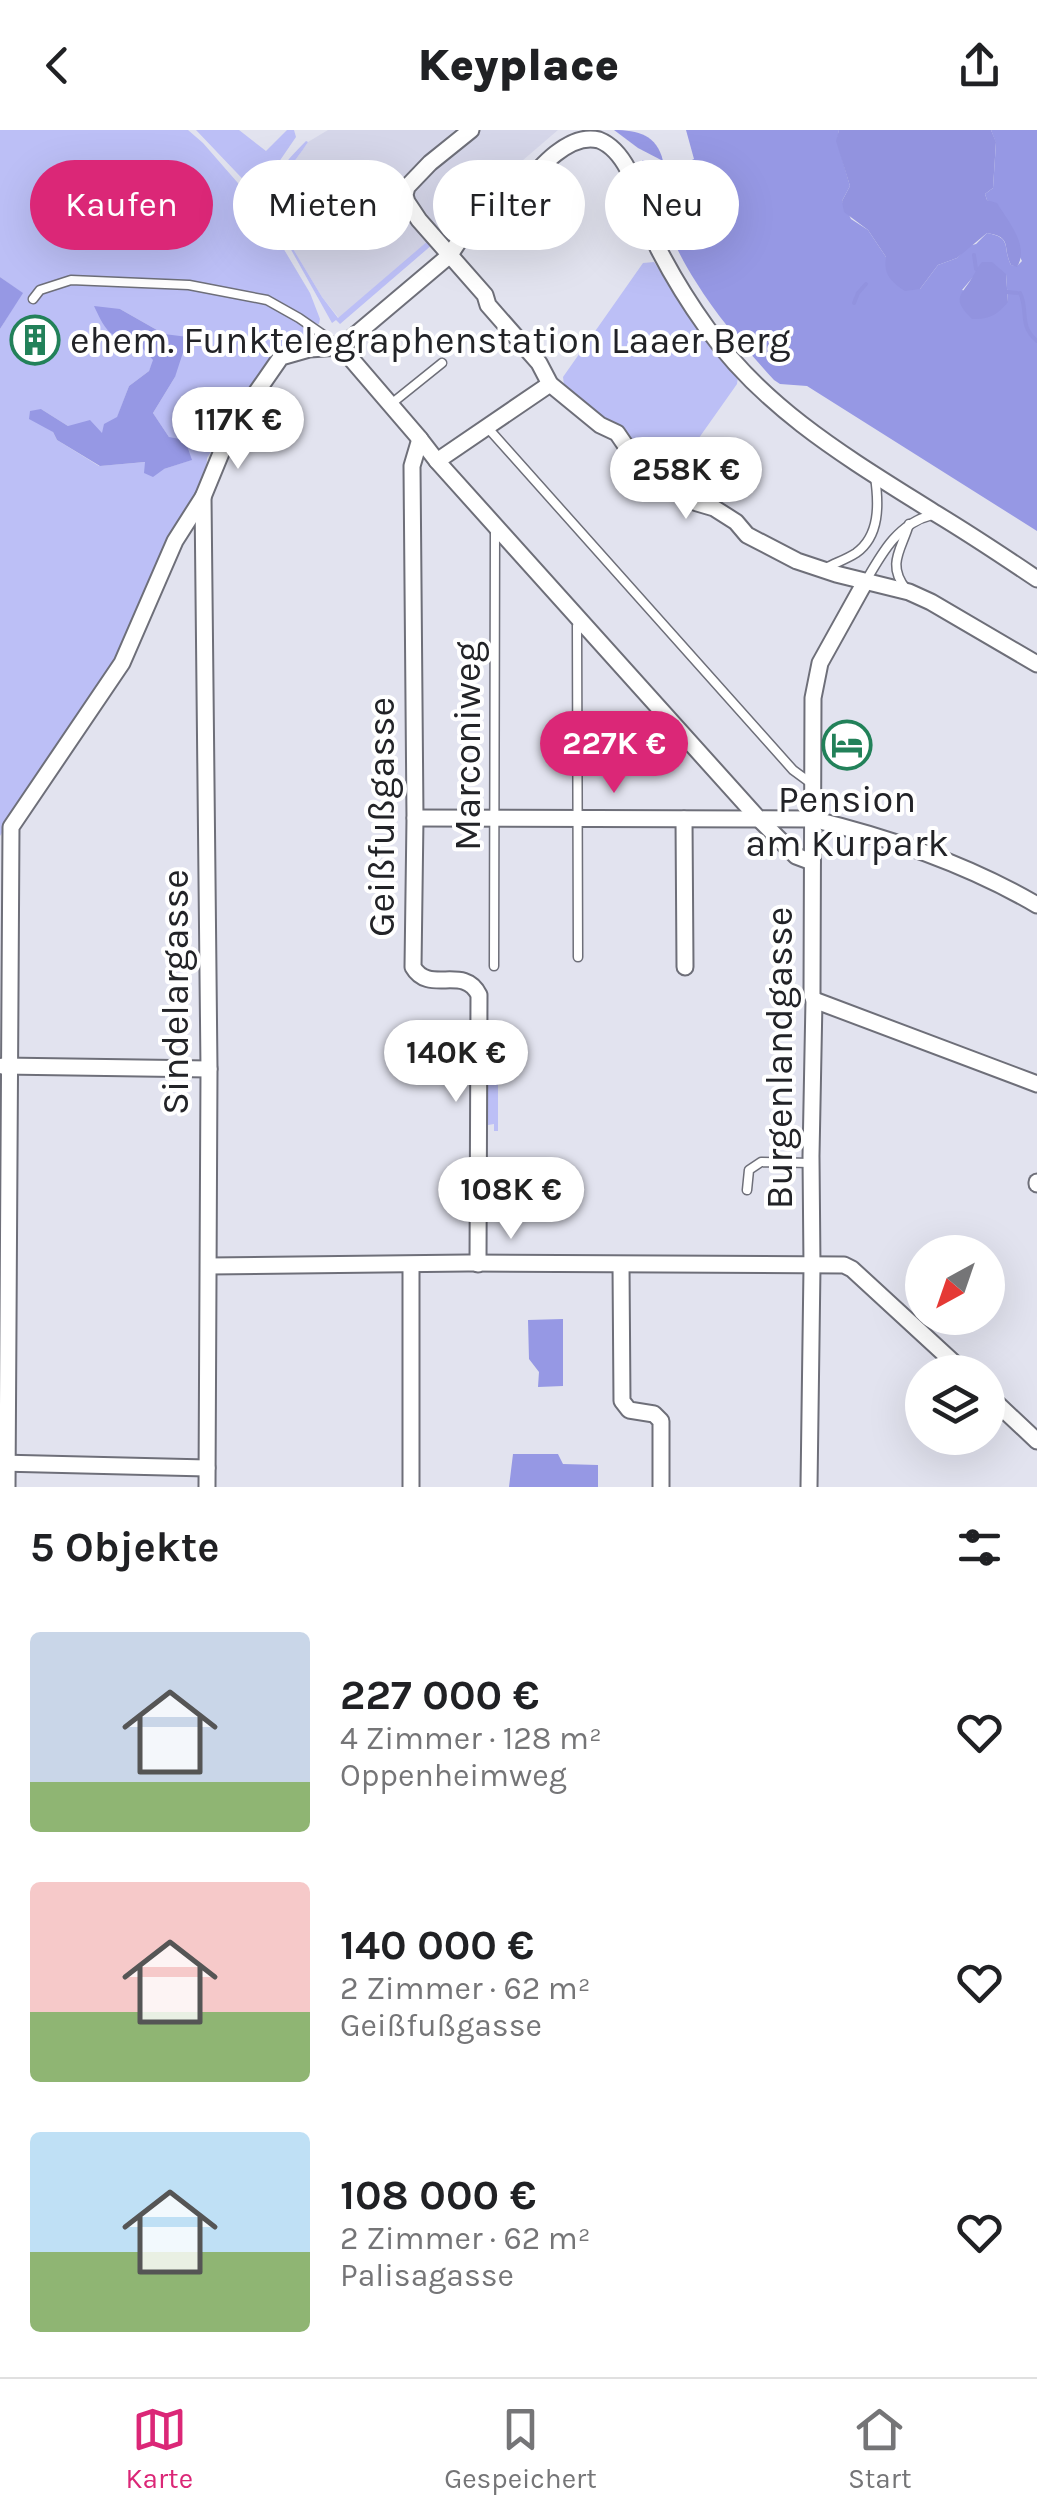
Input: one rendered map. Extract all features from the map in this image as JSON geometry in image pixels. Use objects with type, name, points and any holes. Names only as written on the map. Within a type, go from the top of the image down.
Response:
[{"type":"street","points":[[471,130],[407,187],[407,202],[485,295],[505,326],[539,362],[550,384],[617,434],[630,452],[675,480],[680,490],[697,503],[714,508],[767,547],[822,570],[908,592],[961,618],[1037,664]]},
{"type":"street","points":[[7,1487],[3,1463],[10,826],[122,663],[175,541],[204,498],[231,429],[281,357],[309,349],[341,348],[450,255],[469,232],[500,213],[560,148],[590,134],[622,158],[670,272],[726,354],[770,400],[875,476],[1037,579]]},
{"type":"street","points":[[341,348],[496,528],[758,818],[796,856],[812,862]]},
{"type":"street","points":[[437,461],[550,384]]},
{"type":"street","name":"Geißfußgasse","points":[[420,438],[412,466],[412,960],[414,972],[425,979],[468,982],[479,995],[478,1264]]},
{"type":"street","name":"Sindelargasse","points":[[204,498],[209,1070],[207,1487]]},
{"type":"street","name":"Burgenlandgasse","points":[[810,1487],[813,698],[825,653],[866,582]]},
{"type":"street","points":[[415,818],[812,819],[929,853],[1037,905]]},
{"type":"street","points":[[684,818],[684,967]]},
{"type":"street","points":[[814,1000],[1037,1084]]},
{"type":"street","points":[[5,1066],[209,1070]]},
{"type":"street","points":[[411,1265],[412,1487]]},
{"type":"street","points":[[621,1265],[622,1401],[629,1410],[649,1412],[660,1418],[661,1487]]},
{"type":"street","points":[[209,1266],[844,1266],[852,1269],[946,1355]]},
{"type":"street","points":[[1005,1411],[1037,1440]]},
{"type":"street","points":[[3,1463],[208,1468]]},
{"type":"lane","points":[[34,299],[40,290],[71,280],[189,286],[267,300],[341,348]]},
{"type":"lane","points":[[391,404],[442,363]]},
{"type":"lane","points":[[487,427],[794,770],[812,784]]},
{"type":"lane","points":[[822,570],[858,552],[871,536],[877,515],[875,476]]},
{"type":"lane","points":[[866,582],[882,552],[909,524],[937,514]]},
{"type":"lane","points":[[908,592],[901,582],[896,554],[909,524]]},
{"type":"lane","name":"Marconiweg","points":[[494,966],[496,528]]},
{"type":"lane","points":[[578,957],[579,620]]},
{"type":"lane","points":[[747,1190],[749,1170],[761,1162],[810,1163]]},
{"type":"shaded area","points":[[0,130],[188,130],[233,177],[233,250],[284,250],[310,293],[320,319],[319,324],[298,321],[313,332],[312,339],[293,347],[207,458],[206,475],[118,661],[0,836],[0,329],[22,293],[0,277]],"holes":[[[120,309],[164,334],[175,377],[153,413],[191,460],[164,469],[146,462],[99,466],[57,440],[41,409],[68,426],[102,434],[117,418],[129,386],[149,371],[154,360],[135,340]]]},
{"type":"shaded area","points":[[196,130],[239,130],[266,151],[287,130],[294,130],[296,137],[280,160],[233,160],[233,169]]},
{"type":"shaded area","points":[[328,130],[558,130],[523,160],[433,160],[433,237],[339,318],[294,250],[413,250],[413,160],[295,160],[308,142]]},
{"type":"shaded area","points":[[614,130],[645,136],[656,145],[663,160]]},
{"type":"shaded area","points":[[686,130],[839,130],[837,141],[850,186],[842,201],[851,219],[868,230],[886,257],[920,289],[938,265],[957,258],[987,233],[1004,241],[1011,265],[1022,261],[985,194],[993,188],[996,143],[991,130],[1037,130],[1037,531],[807,386],[774,380],[723,321],[678,250],[739,250],[739,160],[692,160]],"holes":[[[1006,274],[1008,302],[962,290],[973,277]]]},
{"type":"shaded area","points":[[839,130],[991,130],[996,142],[993,188],[985,194],[987,200],[997,203],[1016,234],[1021,251],[1017,267],[1011,265],[1004,240],[987,233],[957,258],[938,265],[920,289],[900,288],[889,277],[886,257],[868,230],[844,212],[842,201],[850,186],[836,141]]},
{"type":"shaded area","points":[[306,141],[308,142],[296,160],[289,160]]},
{"type":"shaded area","points":[[429,240],[433,244],[340,324],[336,320],[332,323],[291,250],[338,318]]},
{"type":"shaded area","points":[[654,262],[695,324],[738,377],[737,384],[677,469],[671,471],[595,412],[564,385],[563,377],[643,263]]},
{"type":"shaded area","points":[[982,262],[992,262],[1006,274],[1008,302],[992,316],[972,319],[961,306],[960,297]]},
{"type":"shaded area","points":[[0,277],[23,293],[0,329]]},
{"type":"shaded area","points":[[94,306],[120,309],[164,334],[188,337],[175,377],[153,413],[169,437],[185,440],[192,460],[153,477],[144,473],[145,462],[100,466],[29,419],[30,411],[41,409],[68,426],[90,420],[102,433],[104,424],[117,417],[129,386],[149,371],[153,360],[135,340],[119,338],[109,331]]},
{"type":"shaded area","points":[[488,1047],[498,1047],[498,1131],[494,1131],[494,1124],[488,1125],[488,1061],[494,1062],[494,1056],[488,1057]]},
{"type":"shaded area","points":[[563,1319],[563,1386],[538,1387],[539,1372],[529,1359],[528,1320]]},
{"type":"shaded area","points":[[513,1454],[558,1454],[563,1464],[598,1465],[598,1487],[509,1487]]},
{"type":"waterway","points":[[974,255],[976,269]]},
{"type":"waterway","points":[[854,303],[866,284]]},
{"type":"waterway","points":[[1007,292],[1017,293]]},
{"type":"waterway","points":[[1020,293],[1026,324],[1037,341]]},
{"type":"place","name":"ehem. Funktelegraphenstation Laaer Berg","points":[[35,340]]},
{"type":"place","name":"Pension am Kurpark","points":[[847,745]]}]
